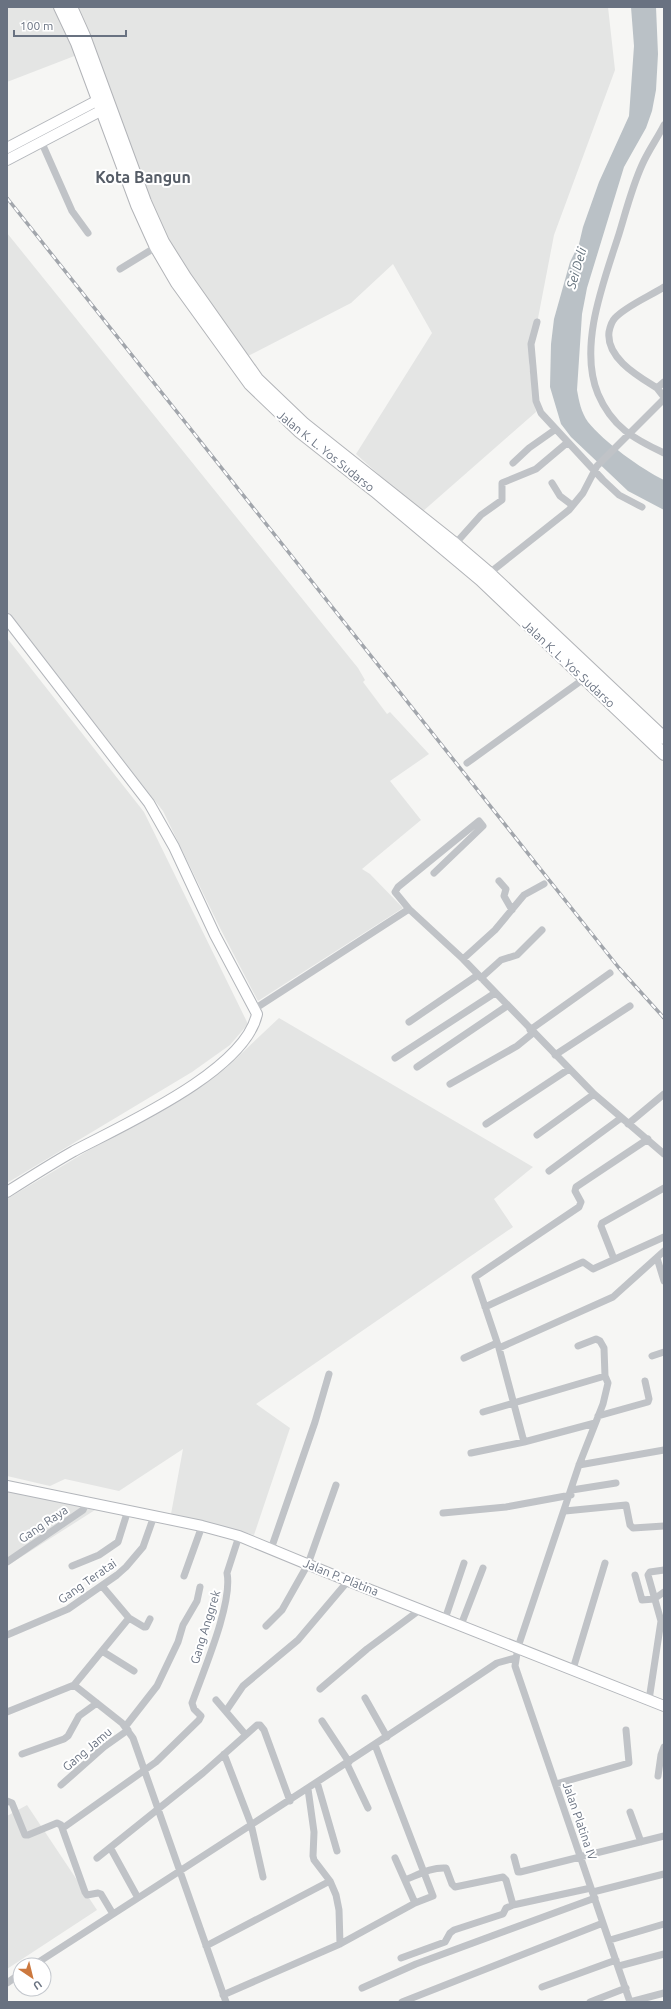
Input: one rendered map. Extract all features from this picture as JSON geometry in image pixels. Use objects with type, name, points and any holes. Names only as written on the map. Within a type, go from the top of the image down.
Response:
[{"type":"highway","name":"Jalan K. L. Yos Sudarso","points":[[60,7],[105,102],[145,202],[163,242],[185,277],[257,379],[304,424],[455,544],[585,678],[664,754]]},
{"type":"highway","name":"Jalan K. L. Yos Sudarso","points":[[71,7],[84,36],[137,205],[156,247],[178,283],[250,384],[299,431],[485,576],[664,738]]},
{"type":"street","points":[[7,160],[105,102]]},
{"type":"street","points":[[7,148],[105,102]]},
{"type":"street","points":[[664,125],[647,154],[634,187],[606,271],[593,332],[591,361],[597,393],[615,422],[629,435],[664,453]]},
{"type":"street","points":[[41,141],[72,211],[88,233]]},
{"type":"street","points":[[120,269],[156,247]]},
{"type":"street","points":[[485,576],[508,560],[572,505],[583,493],[596,468],[664,398],[657,388],[628,368],[620,360],[612,350],[609,335],[610,326],[615,318],[664,287]]},
{"type":"street","points":[[537,322],[531,344],[536,401],[541,413],[568,442],[596,468],[620,495],[642,507]]},
{"type":"street","points":[[657,388],[664,382]]},
{"type":"street","points":[[513,463],[529,448],[556,429]]},
{"type":"street","points":[[455,544],[481,515],[502,500],[502,483],[536,469],[568,442]]},
{"type":"street","points":[[552,483],[560,496],[572,505]]},
{"type":"street","points":[[7,619],[149,803],[174,847],[215,935],[256,1008],[257,1014],[256,1022],[244,1041],[204,1076],[173,1098],[125,1126],[68,1155],[7,1192]]},
{"type":"street","points":[[467,763],[585,678]]},
{"type":"street","points":[[434,873],[483,826],[479,821],[398,887],[396,892],[397,895],[409,909],[463,959],[594,1094],[664,1154]]},
{"type":"street","points":[[499,881],[506,889],[504,896],[512,910]]},
{"type":"street","points":[[463,959],[495,930],[524,895],[544,884]]},
{"type":"street","points":[[256,1008],[409,909]]},
{"type":"street","points":[[409,1022],[480,977],[500,960],[518,955],[542,930]]},
{"type":"street","points":[[450,1084],[517,1046],[532,1031],[610,973]]},
{"type":"street","points":[[395,1058],[495,993]]},
{"type":"street","points":[[417,1068],[507,1006]]},
{"type":"street","points":[[555,1055],[630,1006]]},
{"type":"street","points":[[486,1124],[569,1069]]},
{"type":"street","points":[[537,1135],[594,1094]]},
{"type":"street","points":[[628,1124],[664,1094]]},
{"type":"street","points":[[549,1171],[622,1118]]},
{"type":"street","points":[[524,1442],[498,1346],[475,1277],[579,1207],[581,1202],[575,1192],[576,1187],[648,1139]]},
{"type":"street","points":[[614,1258],[601,1226],[602,1223],[664,1188]]},
{"type":"street","points":[[485,1307],[583,1262],[593,1269],[614,1258],[664,1237]]},
{"type":"street","points":[[464,1358],[498,1346],[613,1297],[664,1251]]},
{"type":"street","points":[[657,1258],[664,1282]]},
{"type":"street","name":"Jalan Platina IV","points":[[578,1346],[596,1340],[600,1341],[604,1348],[605,1376],[608,1383],[566,1511],[518,1647],[515,1658],[515,1666],[630,2002]]},
{"type":"street","points":[[652,1356],[664,1352]]},
{"type":"street","points":[[271,1549],[315,1422],[329,1374]]},
{"type":"street","points":[[483,1412],[605,1376]]},
{"type":"street","points":[[598,1416],[648,1402],[649,1399],[645,1381]]},
{"type":"street","points":[[471,1453],[524,1442],[595,1423]]},
{"type":"street","points":[[580,1465],[664,1450]]},
{"type":"street","points":[[443,1513],[506,1507],[616,1483]]},
{"type":"street","points":[[266,1626],[282,1610],[308,1564],[336,1485]]},
{"type":"street","name":"Jalan P. Platina","points":[[7,1486],[87,1501],[202,1526],[239,1536],[348,1581],[445,1618],[664,1706]]},
{"type":"street","name":"Gang Raya","points":[[7,1562],[78,1514],[83,1510],[87,1501]]},
{"type":"street","points":[[566,1511],[626,1505],[630,1525],[633,1528],[664,1526]]},
{"type":"street","points":[[72,1566],[99,1554],[118,1542],[128,1510]]},
{"type":"street","name":"Gang Teratai","points":[[7,1636],[68,1609],[102,1586],[126,1567],[143,1547],[154,1516]]},
{"type":"street","points":[[184,1576],[202,1526]]},
{"type":"street","name":"Gang Anggrek","points":[[144,1770],[156,1762],[199,1720],[201,1716],[194,1709],[192,1703],[226,1602],[227,1573],[239,1536]]},
{"type":"street","points":[[445,1618],[464,1563]]},
{"type":"street","points":[[572,1669],[605,1563]]},
{"type":"street","points":[[461,1625],[483,1568]]},
{"type":"street","points":[[649,1700],[661,1621],[656,1598],[648,1575],[650,1572],[664,1570]]},
{"type":"street","points":[[635,1575],[640,1599],[645,1601],[656,1598],[664,1592]]},
{"type":"street","points":[[226,1712],[242,1686],[298,1640],[348,1581]]},
{"type":"street","points":[[102,1586],[129,1618],[144,1627],[146,1627],[150,1619]]},
{"type":"street","name":"Gang Jamu","points":[[61,1785],[126,1728],[157,1686],[178,1642],[183,1625],[197,1601],[200,1587]]},
{"type":"street","points":[[320,1689],[367,1649],[421,1609]]},
{"type":"street","points":[[7,1712],[74,1685],[129,1618]]},
{"type":"street","points":[[102,1651],[134,1671]]},
{"type":"street","points":[[46,1957],[251,1824],[290,1801],[497,1663],[515,1658]]},
{"type":"street","points":[[74,1685],[126,1728],[133,1738],[224,1998],[340,1944],[415,1903],[433,1896],[375,1745]]},
{"type":"street","points":[[365,1698],[387,1737]]},
{"type":"street","points":[[216,1700],[246,1734]]},
{"type":"street","points":[[22,1754],[64,1739],[68,1736],[78,1716],[97,1703]]},
{"type":"street","points":[[322,1720],[348,1763],[368,1808]]},
{"type":"street","points":[[97,1858],[111,1849],[158,1810],[257,1725],[262,1727],[290,1801]]},
{"type":"street","points":[[556,1784],[629,1763],[626,1730]]},
{"type":"street","points":[[658,1776],[661,1755],[664,1747]]},
{"type":"street","points":[[224,1754],[251,1824],[263,1877]]},
{"type":"street","points":[[63,1828],[144,1770]]},
{"type":"street","points":[[317,1782],[337,1851]]},
{"type":"street","points":[[308,1789],[314,1832],[313,1856],[314,1860],[330,1881],[339,1910],[340,1944]]},
{"type":"street","points":[[7,1801],[12,1803],[25,1835],[57,1823],[63,1828],[85,1892],[87,1895],[91,1896],[98,1893],[101,1894],[113,1914]]},
{"type":"street","points":[[630,1812],[641,1842]]},
{"type":"street","points":[[514,1857],[519,1872],[664,1836]]},
{"type":"street","points":[[111,1849],[138,1898]]},
{"type":"street","points":[[395,1858],[415,1903]]},
{"type":"street","points":[[405,1880],[440,1868],[446,1868],[452,1884],[455,1887],[504,1877],[513,1905]]},
{"type":"street","points":[[401,1958],[445,1942],[450,1933],[454,1930],[503,1914],[506,1908],[513,1905],[593,1893],[664,1874]]},
{"type":"street","points":[[206,1946],[330,1881]]},
{"type":"street","points":[[362,1988],[416,1964],[593,1893]]},
{"type":"street","points":[[402,2002],[603,1923]]},
{"type":"street","points":[[610,1940],[664,1924]]},
{"type":"street","points":[[542,1987],[617,1963],[664,1954]]},
{"type":"street","points":[[590,2002],[626,1988]]},
{"type":"street","points":[[630,2002],[664,1993]]},
{"type":"shaded area","points":[[7,7],[54,7],[77,55],[7,82]]},
{"type":"shaded area","points":[[75,7],[608,7],[615,70],[554,235],[529,365],[536,412],[422,512],[387,482],[356,454],[432,333],[393,264],[351,303],[248,356],[163,242]]},
{"type":"shaded area","points":[[7,233],[358,668],[365,680],[363,682],[387,714],[390,712],[429,754],[390,781],[421,820],[362,869],[370,874],[403,908],[258,1001],[220,928],[163,811],[7,613]]},
{"type":"shaded area","points":[[7,638],[144,812],[248,1024],[230,1045],[192,1072],[7,1183]]},
{"type":"shaded area","points":[[279,1018],[533,1167],[494,1199],[513,1227],[256,1404],[290,1428],[254,1535],[171,1514],[183,1449],[119,1491],[65,1479],[50,1486],[7,1476],[7,1199],[225,1069]]},
{"type":"shaded area","points":[[7,1491],[95,1510],[7,1566]]},
{"type":"shaded area","points":[[27,1805],[97,1910],[25,1957],[12,1957],[12,1966],[7,1969],[7,1816]]},
{"type":"water","name":"Sei Deli","points":[[631,7],[656,7],[658,54],[656,90],[652,111],[646,128],[624,167],[587,288],[582,314],[577,390],[584,414],[588,422],[595,430],[623,454],[664,480],[664,510],[628,491],[571,437],[561,424],[550,387],[551,344],[554,319],[570,262],[579,244],[583,227],[599,182],[629,116],[634,46]]},
{"type":"railway","points":[[7,198],[619,968],[664,1018]]},
{"type":"district","name":"Kota Bangun","points":[[143,177]]}]
